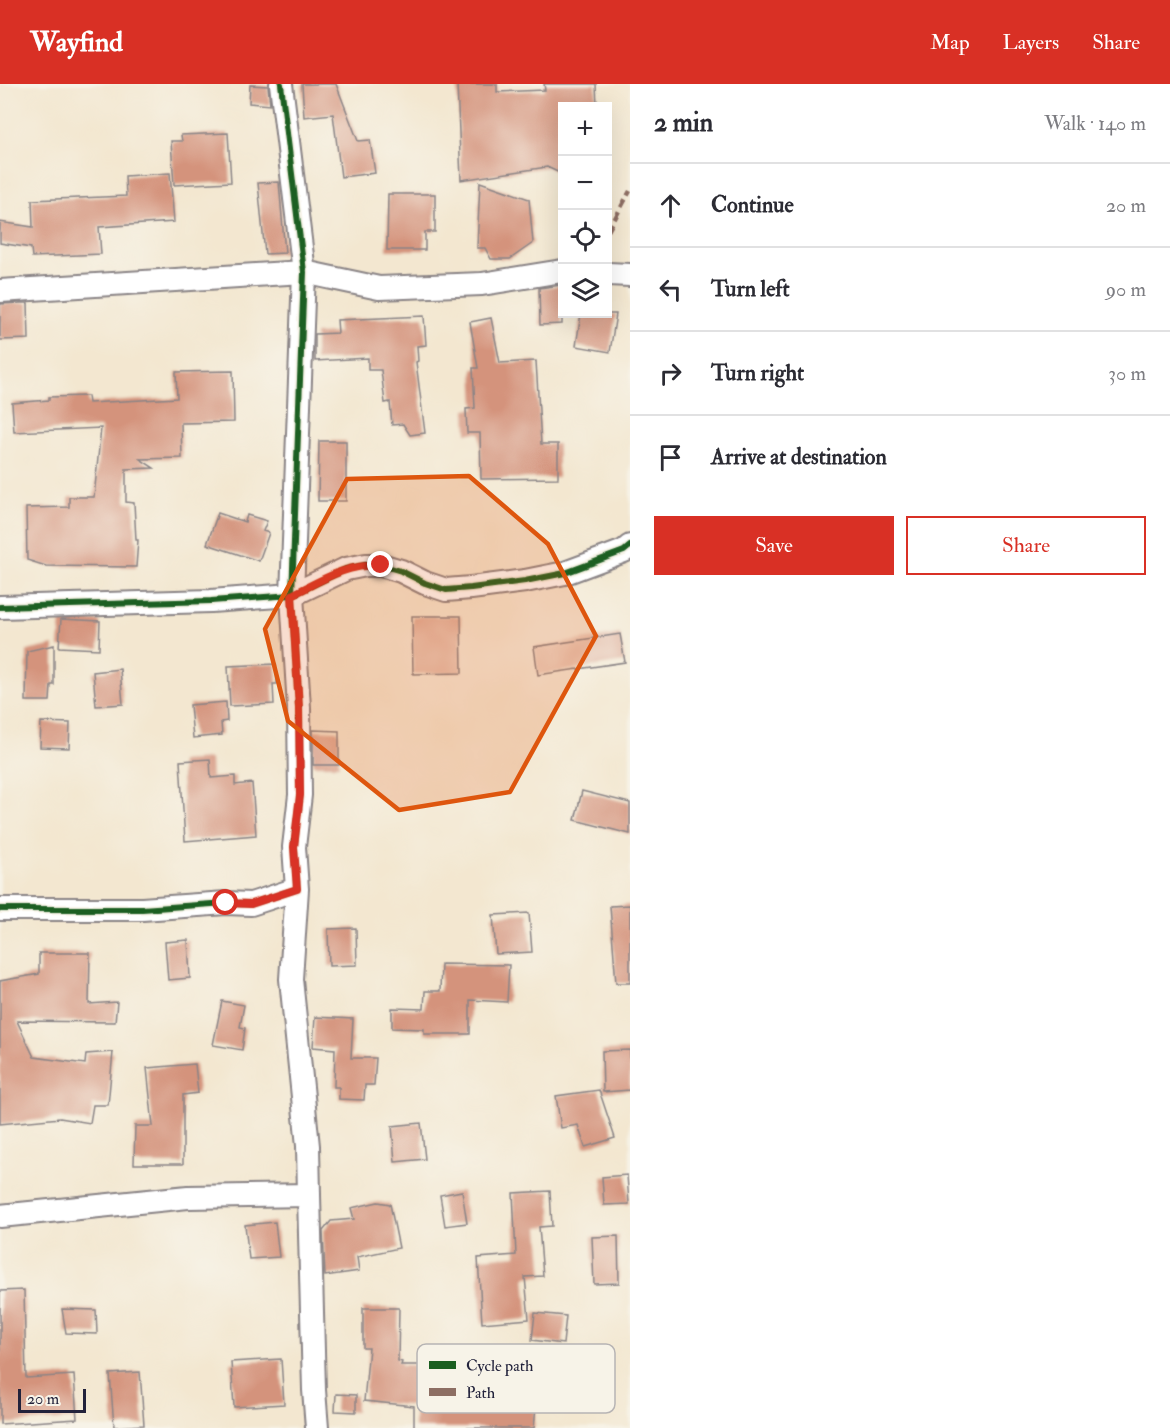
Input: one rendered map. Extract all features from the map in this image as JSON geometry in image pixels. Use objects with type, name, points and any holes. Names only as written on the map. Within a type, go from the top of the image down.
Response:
[{"type":"street","points":[[281,84],[304,272],[292,595],[299,708],[300,795],[294,847],[297,889],[291,979],[308,1146],[317,1428]]},
{"type":"street","points":[[0,291],[304,272],[379,288],[482,284],[558,272]]},
{"type":"street","points":[[612,274],[630,275]]},
{"type":"street","points":[[0,607],[211,601],[292,595],[346,568],[366,565],[381,565],[401,570],[425,583],[446,590],[525,581],[565,573],[624,551],[630,546]]},
{"type":"street","points":[[0,909],[142,909],[226,903],[251,904],[297,889]]},
{"type":"street","points":[[0,1216],[188,1197],[309,1195]]},
{"type":"highlighted area","points":[[469,476],[548,544],[596,636],[510,792],[399,810],[288,721],[265,629],[347,479]]},
{"type":"building","points":[[302,84],[336,84],[358,141],[370,140],[375,173],[341,177],[333,114],[304,117]]},
{"type":"building","points":[[457,84],[497,84],[497,92],[545,90],[544,84],[596,84],[597,102],[558,102],[558,172],[547,167],[461,180]]},
{"type":"building","points":[[250,85],[268,86],[270,105],[249,103]]},
{"type":"building","points":[[228,133],[231,182],[174,185],[171,141],[182,141],[181,135]]},
{"type":"building","points":[[170,173],[174,222],[99,227],[101,254],[32,257],[31,248],[0,243],[0,222],[33,227],[32,200],[126,196],[125,176]]},
{"type":"building","points":[[279,182],[285,253],[265,254],[258,183]]},
{"type":"building","points":[[480,182],[529,199],[533,243],[510,259],[491,259],[485,248],[477,248]]},
{"type":"building","points":[[388,194],[435,194],[435,232],[425,232],[425,250],[387,250]]},
{"type":"building","points":[[558,286],[558,318],[562,318],[562,324],[540,325],[539,288]]},
{"type":"building","points":[[28,303],[29,339],[0,340],[0,304]]},
{"type":"building","points":[[612,314],[616,314],[610,352],[576,346],[580,318],[612,318]]},
{"type":"building","points":[[424,316],[426,345],[417,346],[418,361],[416,362],[425,433],[410,435],[403,424],[392,425],[390,402],[385,403],[381,370],[368,370],[368,358],[315,361],[315,334],[338,333],[337,320]]},
{"type":"building","points":[[491,318],[500,363],[536,361],[541,444],[558,444],[558,478],[481,479],[480,433],[467,433],[466,409],[475,408],[473,368],[478,368],[470,322]]},
{"type":"building","points":[[233,371],[234,422],[181,423],[182,458],[140,459],[154,468],[126,469],[126,502],[134,503],[136,540],[138,540],[136,567],[46,566],[27,560],[26,508],[69,507],[69,497],[94,497],[101,428],[14,432],[12,403],[49,400],[49,397],[88,396],[89,403],[177,398],[176,372]]},
{"type":"building","points":[[319,441],[346,441],[346,501],[318,501]]},
{"type":"building","points":[[218,513],[245,522],[247,515],[267,521],[263,531],[269,533],[259,561],[207,544]]},
{"type":"building","points":[[412,616],[461,616],[462,673],[413,674]]},
{"type":"building","points":[[61,619],[100,621],[99,649],[59,647]]},
{"type":"building","points":[[620,634],[625,662],[538,675],[534,647]]},
{"type":"building","points":[[54,645],[54,685],[51,685],[50,701],[26,701],[27,651]]},
{"type":"building","points":[[276,664],[277,684],[273,684],[274,704],[230,706],[228,666]]},
{"type":"building","points":[[120,669],[123,704],[96,706],[93,672]]},
{"type":"building","points":[[226,702],[227,721],[221,722],[222,735],[193,738],[190,705]]},
{"type":"building","points":[[41,722],[70,723],[69,748],[40,747]]},
{"type":"building","points":[[313,730],[339,731],[339,765],[313,765]]},
{"type":"building","points":[[210,759],[211,778],[235,776],[235,785],[252,783],[256,835],[185,841],[180,761]]},
{"type":"building","points":[[582,791],[630,803],[630,834],[575,820]]},
{"type":"building","points":[[630,905],[630,983],[616,983],[610,906]]},
{"type":"building","points":[[529,913],[532,952],[496,954],[493,915]]},
{"type":"building","points":[[356,928],[357,965],[329,966],[328,929]]},
{"type":"building","points":[[188,940],[190,978],[168,980],[165,942]]},
{"type":"building","points":[[39,953],[90,953],[89,1004],[117,1002],[115,1022],[17,1021],[34,1057],[85,1064],[86,1054],[113,1052],[108,1105],[93,1105],[90,1123],[60,1118],[0,1124],[0,981],[39,974]]},
{"type":"building","points":[[441,964],[509,965],[507,1002],[470,1000],[470,1034],[424,1034],[424,1029],[392,1028],[392,1008],[424,1009],[425,991],[440,991]]},
{"type":"building","points":[[222,1001],[244,1005],[240,1027],[245,1028],[242,1050],[213,1045]]},
{"type":"building","points":[[315,1017],[353,1019],[351,1058],[376,1058],[374,1085],[365,1085],[364,1100],[339,1099],[339,1087],[334,1087],[335,1049],[313,1047]]},
{"type":"building","points":[[630,1050],[630,1090],[603,1092],[602,1051]]},
{"type":"building","points":[[195,1064],[198,1093],[183,1095],[183,1164],[134,1164],[135,1126],[153,1126],[147,1068]]},
{"type":"building","points":[[599,1090],[615,1138],[585,1147],[578,1125],[561,1128],[556,1096]]},
{"type":"building","points":[[421,1123],[425,1159],[395,1162],[392,1126]]},
{"type":"building","points":[[627,1175],[629,1204],[604,1205],[602,1177]]},
{"type":"building","points":[[462,1191],[467,1223],[445,1226],[440,1195]]},
{"type":"building","points":[[550,1191],[552,1226],[539,1227],[543,1276],[525,1277],[529,1319],[482,1323],[478,1258],[516,1255],[513,1193]]},
{"type":"building","points":[[378,1202],[390,1204],[399,1248],[357,1257],[359,1271],[325,1276],[323,1231],[331,1221],[354,1219],[351,1208]]},
{"type":"building","points":[[275,1222],[279,1257],[249,1259],[245,1225]]},
{"type":"building","points":[[618,1236],[619,1283],[594,1284],[592,1237]]},
{"type":"building","points":[[24,1290],[26,1378],[74,1375],[77,1419],[0,1424],[0,1291]]},
{"type":"building","points":[[363,1308],[399,1308],[398,1361],[402,1362],[401,1365],[417,1365],[417,1413],[535,1413],[534,1428],[414,1428],[414,1406],[364,1401],[369,1348],[363,1348]]},
{"type":"building","points":[[62,1309],[96,1310],[97,1334],[66,1333]]},
{"type":"building","points":[[535,1313],[566,1316],[563,1344],[532,1340]]},
{"type":"building","points":[[281,1359],[284,1404],[234,1407],[231,1362]]},
{"type":"building","points":[[140,1372],[144,1425],[114,1427],[110,1374]]},
{"type":"building","points":[[336,1394],[356,1395],[356,1412],[335,1411]]},
{"type":"marked path","points":[[612,224],[630,191]]},
{"type":"cycle path","points":[[0,909],[142,909],[226,903],[251,904],[297,889],[294,847],[300,795],[299,708],[292,595],[304,272],[281,84]]},
{"type":"cycle path","points":[[0,607],[211,601],[292,595],[346,569],[366,565],[381,565],[401,571],[446,590],[471,588],[565,573],[624,551],[630,546]]},
{"type":"route","points":[[226,903],[251,904],[297,889],[294,847],[300,795],[299,708],[292,595],[346,568],[381,565]]}]
